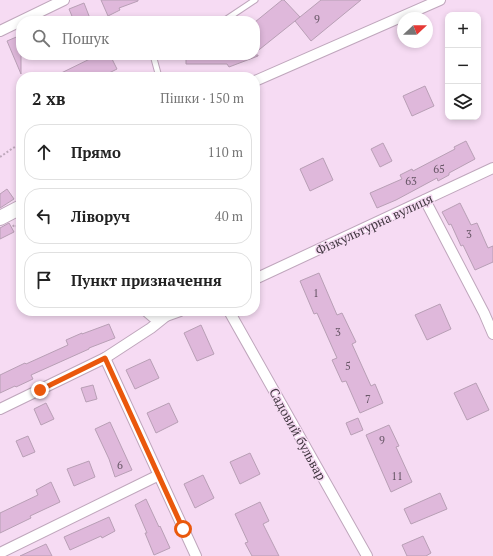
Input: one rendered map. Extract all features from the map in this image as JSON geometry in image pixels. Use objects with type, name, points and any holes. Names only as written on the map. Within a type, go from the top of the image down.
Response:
[{"type":"street","points":[[31,16],[64,0]]},
{"type":"street","points":[[260,79],[440,0]]},
{"type":"street","points":[[0,31],[16,23]]},
{"type":"street","name":"Фізкультурна вулиця","points":[[260,277],[493,168]]},
{"type":"street","points":[[425,200],[489,311],[493,334]]},
{"type":"street","points":[[0,218],[16,210]]},
{"type":"street","points":[[152,316],[166,316]]},
{"type":"street","points":[[0,409],[105,358],[151,328],[166,316]]},
{"type":"street","name":"Садовий бульвар","points":[[232,316],[367,556]]},
{"type":"street","points":[[105,358],[196,556]]},
{"type":"street","points":[[0,553],[159,475]]},
{"type":"lane","points":[[231,16],[255,0]]},
{"type":"lane","points":[[154,60],[158,72]]},
{"type":"path","points":[[0,157],[16,146]]},
{"type":"building","points":[[101,0],[138,1],[119,8],[120,10],[108,16]]},
{"type":"building","points":[[282,0],[284,0],[300,17],[260,49],[260,18]]},
{"type":"building","points":[[321,0],[361,0],[311,41],[295,21]]},
{"type":"building","points":[[84,3],[89,16],[72,16],[69,9]]},
{"type":"building","points":[[16,37],[16,60],[21,60],[21,72],[20,72],[7,41]]},
{"type":"building","points":[[88,60],[112,60],[117,69],[111,72],[63,72]]},
{"type":"building","points":[[186,60],[247,60],[229,67],[227,64],[186,64]]},
{"type":"building","points":[[425,86],[434,106],[412,116],[403,96]]},
{"type":"building","points":[[466,141],[475,159],[449,173],[449,175],[438,181],[437,178],[396,200],[377,208],[370,193],[402,179],[400,175],[412,169],[413,171],[455,149],[454,147]]},
{"type":"building","points":[[383,143],[392,161],[380,167],[371,149]]},
{"type":"building","points":[[323,158],[333,180],[310,191],[300,169]]},
{"type":"building","points":[[7,189],[14,199],[0,208],[0,194]]},
{"type":"building","points":[[460,203],[471,225],[477,223],[488,248],[493,246],[493,262],[475,270],[463,245],[461,246],[451,224],[449,225],[442,212]]},
{"type":"building","points":[[9,223],[14,232],[0,239],[0,228]]},
{"type":"building","points":[[319,273],[337,315],[342,313],[356,342],[352,344],[371,386],[375,384],[383,403],[360,413],[346,381],[342,382],[332,360],[337,358],[317,313],[314,314],[300,281]]},
{"type":"building","points":[[440,304],[451,329],[427,340],[415,315]]},
{"type":"building","points":[[109,324],[115,338],[89,348],[31,375],[33,379],[0,393],[0,375],[68,345],[66,340]]},
{"type":"building","points":[[201,325],[214,354],[197,361],[184,333]]},
{"type":"building","points":[[150,359],[159,378],[135,389],[126,370]]},
{"type":"building","points":[[476,383],[489,410],[467,420],[454,393]]},
{"type":"building","points":[[93,385],[97,399],[86,402],[81,388]]},
{"type":"building","points":[[46,403],[54,419],[41,425],[34,409]]},
{"type":"building","points":[[169,403],[178,422],[156,433],[147,413]]},
{"type":"building","points":[[358,418],[363,430],[351,435],[346,423]]},
{"type":"building","points":[[110,422],[132,470],[115,477],[109,459],[95,429]]},
{"type":"building","points":[[389,425],[399,446],[396,447],[412,482],[391,492],[366,435]]},
{"type":"building","points":[[28,436],[35,452],[23,457],[16,441]]},
{"type":"building","points":[[250,453],[260,474],[240,484],[230,462]]},
{"type":"building","points":[[89,461],[95,477],[74,486],[67,469]]},
{"type":"building","points":[[203,475],[214,498],[195,508],[184,484]]},
{"type":"building","points":[[51,482],[60,502],[30,516],[31,518],[0,533],[0,513],[38,495],[36,490]]},
{"type":"building","points":[[440,493],[447,509],[411,524],[404,509]]},
{"type":"building","points":[[146,499],[170,548],[154,555],[145,533],[147,533],[135,505]]},
{"type":"building","points":[[260,502],[269,521],[263,524],[279,556],[252,556],[245,543],[248,542],[235,514]]},
{"type":"building","points":[[109,517],[115,531],[102,538],[101,536],[70,550],[64,537]]},
{"type":"building","points":[[423,536],[431,553],[426,556],[407,556],[402,545]]},
{"type":"building","points":[[46,544],[52,556],[20,556]]},
{"type":"route","points":[[40,390],[105,358],[183,529]]}]
